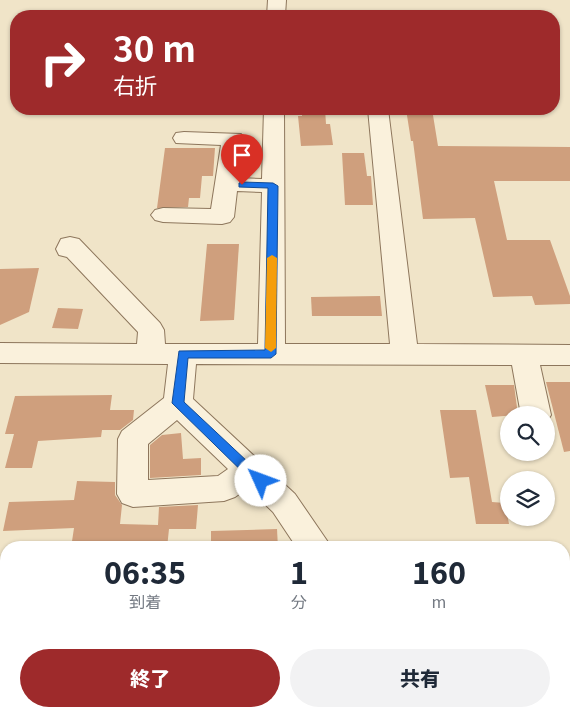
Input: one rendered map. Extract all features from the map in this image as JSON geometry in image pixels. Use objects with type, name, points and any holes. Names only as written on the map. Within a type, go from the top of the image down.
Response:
[{"type":"street","points":[[271,354],[274,115]]},
{"type":"street","points":[[379,115],[405,355]]},
{"type":"street","points":[[163,215],[222,217],[233,139],[184,138]]},
{"type":"street","points":[[227,184],[273,186]]},
{"type":"street","points":[[68,249],[70,245],[151,330],[150,354]]},
{"type":"street","points":[[2,359],[150,354],[570,355]]},
{"type":"street","points":[[183,354],[178,403],[133,439],[133,494],[224,488],[249,470]]},
{"type":"street","points":[[524,355],[534,406]]},
{"type":"street","points":[[178,403],[284,503],[311,541]]},
{"type":"building","points":[[325,115],[326,124],[330,124],[333,145],[301,146],[298,116]]},
{"type":"building","points":[[407,115],[433,115],[438,146],[570,147],[570,181],[494,181],[507,240],[550,240],[570,296],[570,304],[535,305],[532,296],[493,297],[475,218],[423,219],[413,141],[411,141]]},
{"type":"building","points":[[165,148],[215,148],[213,176],[202,176],[200,198],[189,198],[188,207],[157,208]]},
{"type":"building","points":[[342,153],[364,153],[367,176],[371,176],[373,205],[345,205]]},
{"type":"building","points":[[207,244],[239,244],[234,320],[200,321]]},
{"type":"building","points":[[39,268],[29,312],[0,325],[0,269]]},
{"type":"building","points":[[380,296],[382,316],[312,316],[311,297]]},
{"type":"building","points":[[58,308],[83,309],[78,329],[52,328]]},
{"type":"building","points":[[546,382],[570,382],[570,451],[564,452],[555,417],[555,406],[552,406]]},
{"type":"building","points":[[485,385],[514,385],[517,406],[500,406],[500,416],[492,417]]},
{"type":"building","points":[[112,395],[110,410],[134,410],[133,420],[120,430],[102,430],[101,437],[38,441],[32,468],[5,468],[14,434],[5,434],[15,396]]},
{"type":"building","points":[[440,410],[476,410],[492,502],[500,503],[500,524],[476,524],[469,477],[450,478]]},
{"type":"building","points":[[181,433],[183,459],[201,458],[201,475],[150,478],[150,445],[162,435]]},
{"type":"building","points":[[77,481],[115,482],[115,495],[122,505],[120,524],[158,525],[159,507],[198,505],[196,529],[169,529],[168,541],[72,541],[74,528],[3,531],[9,502],[74,500]]},
{"type":"building","points":[[277,529],[278,541],[211,541],[211,531]]},
{"type":"slow traffic","points":[[271,348],[272,258]]},
{"type":"route","points":[[242,185],[273,186],[271,354],[183,354],[178,403],[261,481]]}]
